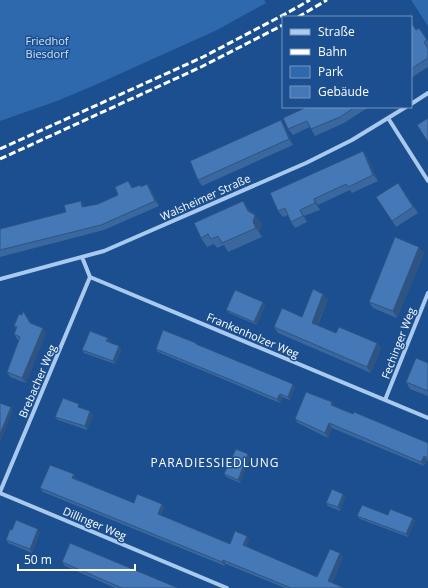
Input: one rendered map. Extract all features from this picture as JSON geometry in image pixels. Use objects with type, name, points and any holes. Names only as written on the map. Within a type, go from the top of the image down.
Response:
[{"type":"street","points":[[412,103],[428,93]]},
{"type":"street","name":"Walsheimer Straße","points":[[0,279],[104,251],[306,163],[352,140],[404,108]]},
{"type":"street","points":[[388,118],[428,181]]},
{"type":"street","points":[[82,257],[90,277]]},
{"type":"street","name":"Frankenholzer Weg","points":[[90,277],[428,418]]},
{"type":"street","name":"Brebacher Weg","points":[[0,492],[90,277]]},
{"type":"street","name":"Fechinger Weg","points":[[385,400],[428,292]]},
{"type":"street","name":"Dillinger Weg","points":[[0,492],[227,588]]},
{"type":"green space","name":"Friedhof Biesdorf","points":[[0,0],[264,0],[266,3],[215,31],[95,85],[57,101],[0,121]]},
{"type":"green space","points":[[411,0],[428,0],[428,26]]},
{"type":"building","points":[[413,25],[416,30],[419,28],[427,40],[424,42],[428,49],[428,58],[412,68]]},
{"type":"building","points":[[305,108],[354,108],[340,117],[311,129],[307,121],[288,129],[283,118]]},
{"type":"building","points":[[428,118],[428,142],[417,125]]},
{"type":"building","points":[[281,120],[289,139],[198,180],[190,161]]},
{"type":"building","points":[[363,151],[373,175],[348,187],[346,184],[314,199],[315,203],[300,210],[303,216],[291,222],[285,208],[278,211],[270,193]]},
{"type":"building","points":[[128,181],[132,188],[140,185],[141,187],[147,184],[155,201],[101,225],[0,250],[0,229],[66,212],[64,205],[81,201],[82,207],[98,204],[118,195],[115,187]]},
{"type":"building","points":[[398,183],[413,207],[392,221],[376,197]]},
{"type":"building","points":[[243,201],[248,211],[255,215],[253,222],[256,228],[222,243],[218,236],[211,239],[208,234],[201,238],[194,223]]},
{"type":"building","points":[[395,237],[419,247],[393,311],[369,302]]},
{"type":"building","points":[[313,289],[323,294],[312,323],[336,333],[339,327],[377,343],[367,367],[274,327],[282,308],[302,317]]},
{"type":"building","points":[[235,290],[263,302],[254,322],[226,310]]},
{"type":"building","points":[[23,311],[30,323],[43,328],[22,378],[7,372],[20,337],[14,334],[17,327],[14,326],[19,314],[22,315]]},
{"type":"building","points":[[163,330],[293,384],[288,397],[280,394],[277,399],[156,349]]},
{"type":"building","points":[[90,331],[108,338],[106,341],[119,346],[113,361],[82,350]]},
{"type":"building","points":[[416,358],[428,363],[428,391],[406,382]]},
{"type":"building","points":[[306,392],[332,402],[331,405],[353,414],[354,412],[428,443],[428,458],[424,456],[421,462],[329,423],[325,433],[295,419]]},
{"type":"building","points":[[63,398],[79,404],[78,407],[90,411],[85,426],[55,417]]},
{"type":"building","points":[[0,403],[11,407],[0,434]]},
{"type":"building","points":[[236,449],[248,454],[238,480],[224,474]]},
{"type":"building","points":[[50,465],[74,474],[72,478],[134,503],[137,494],[162,504],[158,514],[230,544],[235,531],[247,536],[243,545],[317,577],[330,549],[340,553],[328,581],[344,588],[291,588],[223,560],[222,562],[40,488]]},
{"type":"building","points":[[332,489],[343,494],[338,507],[326,503]]},
{"type":"building","points":[[362,505],[388,515],[390,509],[413,518],[406,534],[357,516]]},
{"type":"building","points":[[16,520],[38,529],[30,549],[6,540],[10,529],[12,530]]},
{"type":"building","points":[[70,543],[178,588],[122,588],[62,562]]},
{"type":"railway","points":[[0,149],[203,57],[310,0]]},
{"type":"railway","points":[[300,16],[327,0]]},
{"type":"railway","points":[[0,159],[201,67],[282,26]]},
{"type":"district","name":"PARADIESSIEDLUNG","points":[[215,462]]}]
